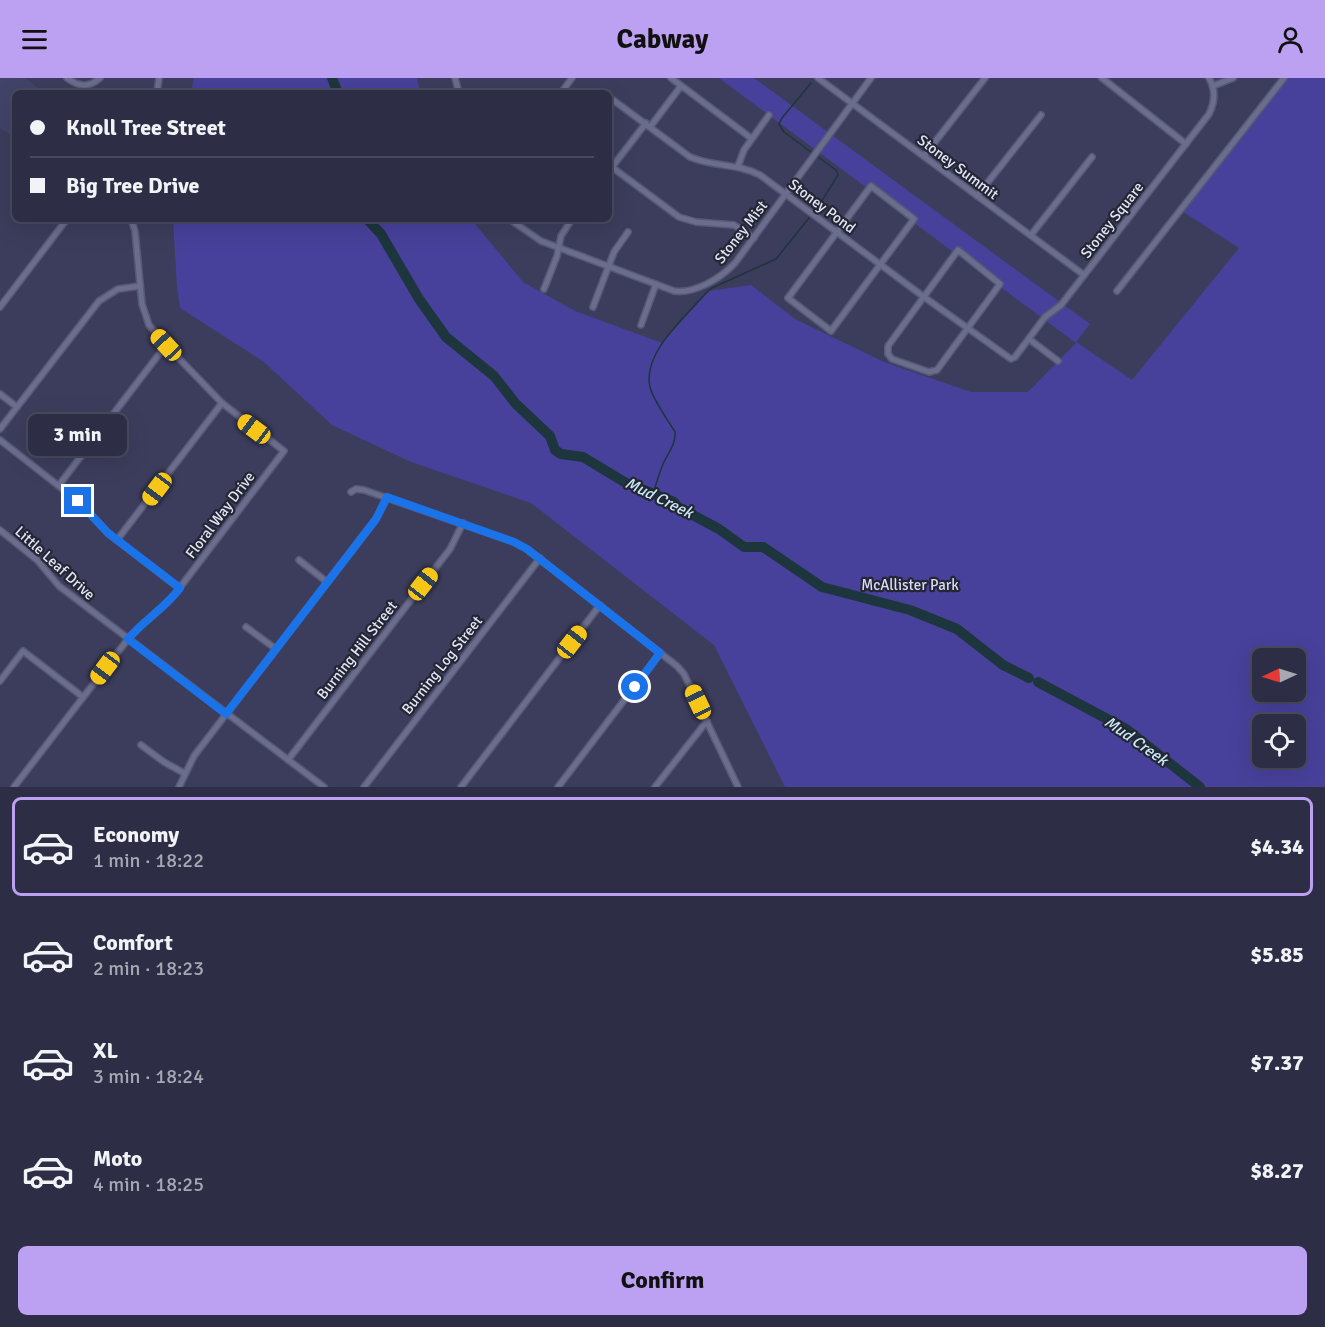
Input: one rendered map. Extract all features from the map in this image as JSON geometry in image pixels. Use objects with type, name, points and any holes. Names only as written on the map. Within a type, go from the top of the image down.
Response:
[{"type":"street","points":[[67,78],[76,84],[85,86],[100,78]]},
{"type":"street","points":[[671,78],[752,138]]},
{"type":"street","name":"Stoney Summit","points":[[818,78],[1084,275]]},
{"type":"street","name":"Stoney Mist","points":[[513,222],[532,236],[558,248],[674,291],[684,291],[714,279],[735,263],[871,78]]},
{"type":"street","points":[[924,156],[985,78]]},
{"type":"street","points":[[1102,78],[1186,144]]},
{"type":"street","points":[[1209,78],[1213,86],[1233,78]]},
{"type":"street","points":[[1117,291],[1284,78]]},
{"type":"street","points":[[612,166],[681,86]]},
{"type":"street","name":"Stoney Square","points":[[1011,359],[1045,317],[1060,306],[1186,144],[1212,108],[1213,86]]},
{"type":"street","name":"Stoney Pond","points":[[612,99],[686,154],[700,161],[738,166],[760,175],[1011,359]]},
{"type":"street","points":[[738,166],[744,150],[770,115]]},
{"type":"street","points":[[977,196],[1041,116]]},
{"type":"street","points":[[1031,235],[1092,157]]},
{"type":"street","points":[[612,169],[679,217],[696,222],[734,225],[754,238]]},
{"type":"street","points":[[871,186],[914,219],[881,265],[831,331],[788,298],[871,186]]},
{"type":"street","points":[[0,307],[65,222]]},
{"type":"street","points":[[117,540],[222,403],[155,334],[145,317],[132,222]]},
{"type":"street","points":[[544,289],[564,230],[570,222]]},
{"type":"street","points":[[593,307],[618,244],[628,232]]},
{"type":"street","points":[[958,250],[1000,284],[968,329],[934,372],[892,358],[888,354],[888,345],[958,250]]},
{"type":"street","points":[[641,325],[656,284]]},
{"type":"street","points":[[0,429],[99,301],[118,288],[140,286]]},
{"type":"street","points":[[1029,339],[1058,361]]},
{"type":"street","points":[[59,485],[166,345]]},
{"type":"street","points":[[0,394],[17,407]]},
{"type":"street","name":"Floral Way Drive","points":[[14,787],[139,625],[163,607],[180,588],[284,451],[222,403]]},
{"type":"street","points":[[0,440],[78,501],[99,525],[117,540],[180,588]]},
{"type":"street","points":[[351,492],[360,489],[463,523],[514,542],[540,558],[684,674],[738,787]]},
{"type":"street","points":[[179,787],[194,756],[376,519],[387,497]]},
{"type":"street","name":"Burning Hill Street","points":[[288,760],[450,549],[463,523]]},
{"type":"street","name":"Little Leaf Drive","points":[[0,530],[37,560],[58,586],[324,787]]},
{"type":"street","name":"Burning Log Street","points":[[364,787],[540,558]]},
{"type":"street","points":[[298,560],[327,582]]},
{"type":"street","points":[[461,787],[600,605]]},
{"type":"street","points":[[246,627],[276,649]]},
{"type":"street","points":[[0,681],[23,651],[83,697]]},
{"type":"street","points":[[558,787],[660,653]]},
{"type":"street","points":[[655,787],[707,721]]},
{"type":"street","points":[[141,745],[184,773]]},
{"type":"shaded area","points":[[0,78],[25,78],[41,90],[12,90],[12,137],[0,127]]},
{"type":"green space","points":[[194,78],[417,78],[419,90],[192,90]]},
{"type":"green space","name":"McAllister Park","points":[[719,78],[754,78],[1090,324],[1076,342],[1132,380],[1239,248],[1182,211],[1286,78],[1325,78],[1325,787],[785,787],[714,645],[531,503],[411,462],[332,425],[264,362],[180,308],[173,222],[473,222],[523,282],[575,311],[662,343],[709,291],[751,285],[795,319],[884,362],[971,392],[1028,392],[1076,343]]},
{"type":"waterway","name":"Mud Creek","points":[[332,78],[337,90]]},
{"type":"waterway","name":"Mud Creek","points":[[336,78],[336,86]]},
{"type":"waterway","points":[[811,83],[779,124],[784,132],[811,152]]},
{"type":"waterway","points":[[816,210],[838,175],[836,170],[818,157]]},
{"type":"waterway","points":[[653,494],[675,436],[675,432],[657,404],[650,387],[649,374],[659,348],[707,292],[776,259],[809,218]]},
{"type":"waterway","name":"Mud Creek","points":[[370,222],[381,234],[419,299],[446,337],[494,376],[516,404],[550,436],[555,450],[561,454],[583,457],[626,483],[674,502],[678,507],[719,529],[744,547],[763,547],[822,587],[910,610],[957,629],[1003,665],[1029,678]]},
{"type":"waterway","name":"Mud Creek","points":[[1038,682],[1126,729],[1200,787]]},
{"type":"route","points":[[78,501],[108,533],[180,588],[163,607],[139,625],[128,639],[226,714],[376,519],[387,497],[514,542],[527,549],[660,653],[635,687]]}]
